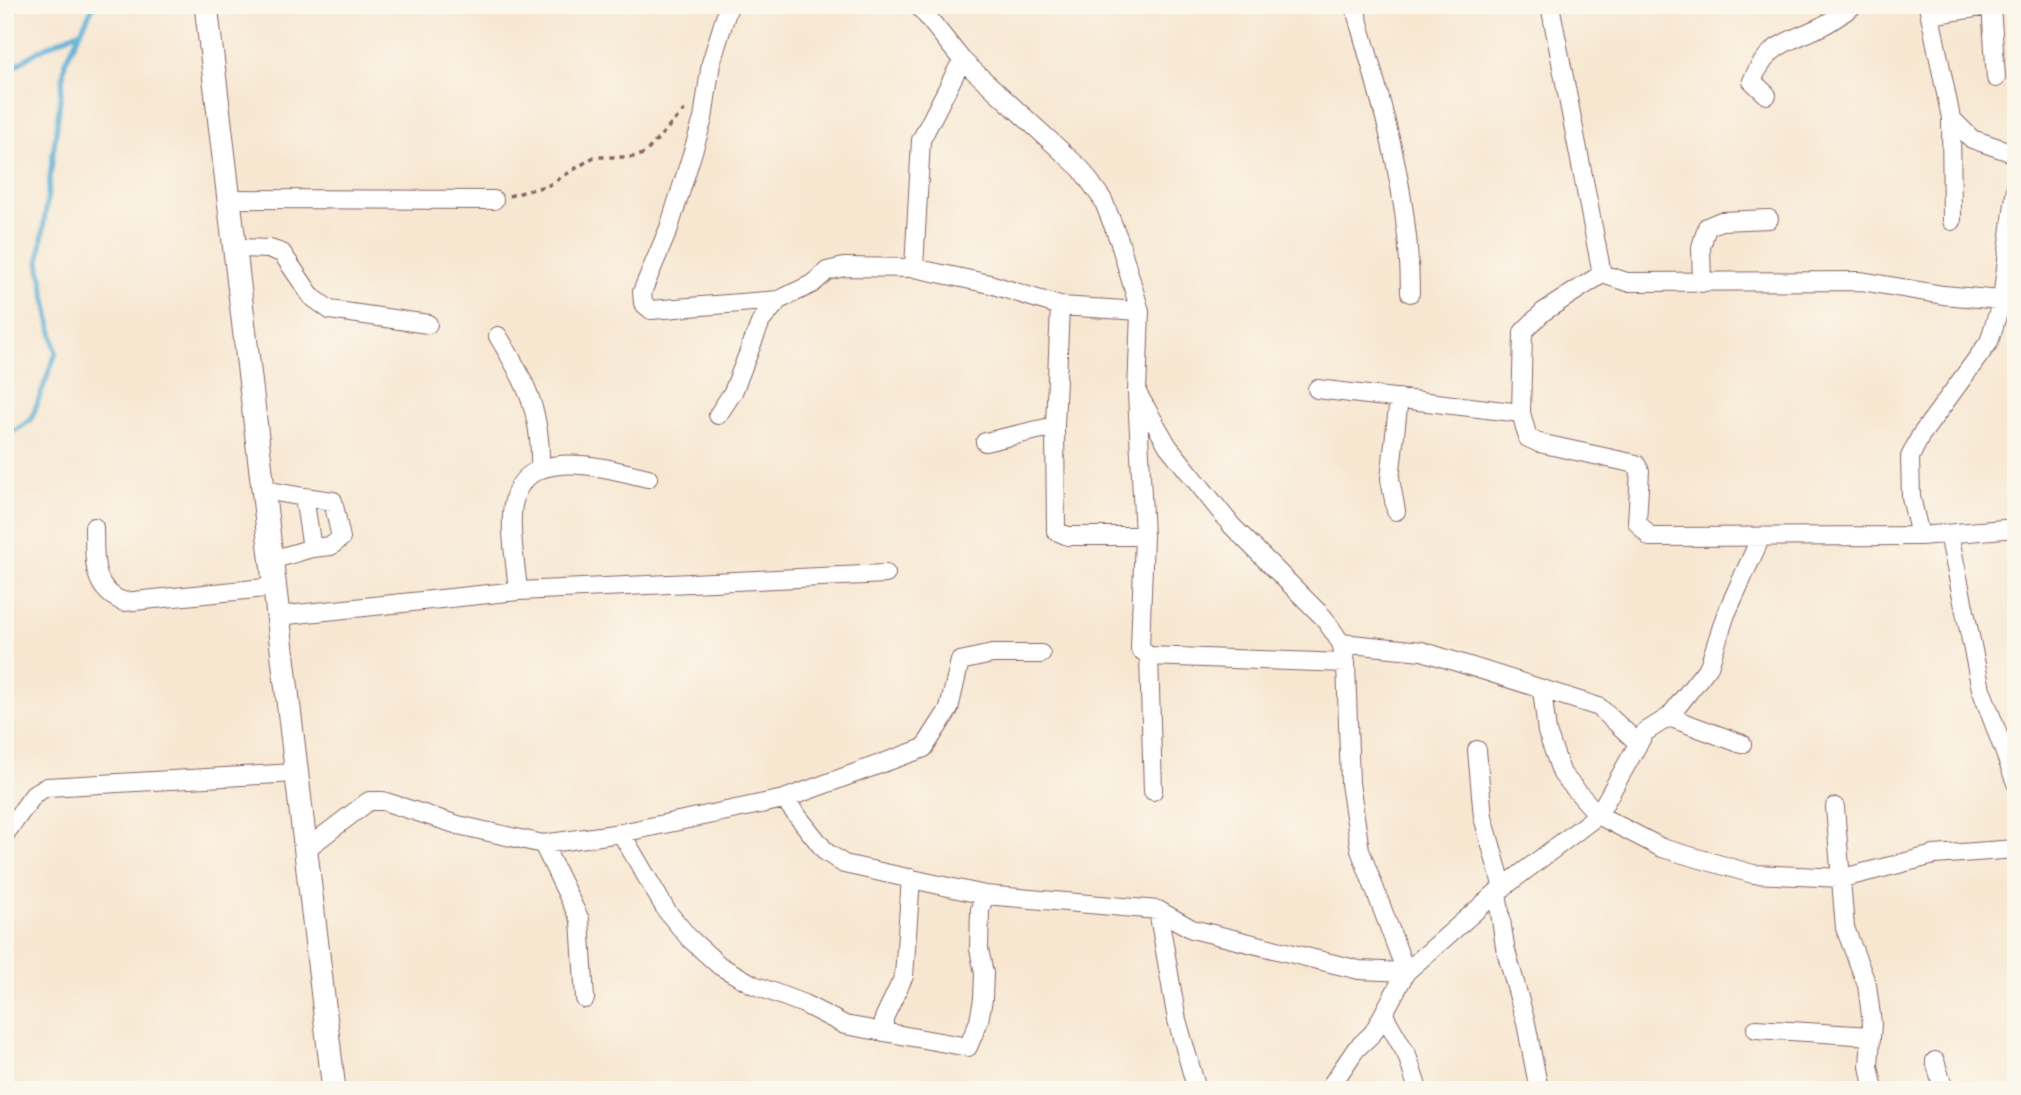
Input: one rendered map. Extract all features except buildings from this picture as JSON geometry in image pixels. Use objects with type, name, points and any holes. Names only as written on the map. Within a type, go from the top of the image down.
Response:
[{"type":"main road","points":[[206,5],[237,248],[334,1090]]},
{"type":"street","points":[[729,5],[708,83],[703,119],[669,228],[642,292],[643,303],[651,310],[779,300],[812,284],[828,271],[844,267],[914,268],[990,284],[1060,306],[1140,311]]},
{"type":"street","points":[[918,5],[962,60],[1064,151],[1104,200],[1140,311],[1137,393],[1144,536],[1140,649],[1149,656],[1346,663]]},
{"type":"street","points":[[1354,5],[1400,174],[1410,243],[1410,293]]},
{"type":"street","points":[[1550,5],[1602,274]]},
{"type":"street","points":[[1767,95],[1752,81],[1761,60],[1791,38],[1823,26],[1854,5]]},
{"type":"street","points":[[1952,221],[1951,118],[1929,10],[1992,6],[1996,78]]},
{"type":"street","points":[[914,268],[921,140],[962,60]]},
{"type":"street","points":[[1951,118],[1972,139],[2016,154]]},
{"type":"street","points":[[1920,536],[1911,497],[1910,457],[1920,435],[1989,342],[2002,300],[2016,187]]},
{"type":"street","points":[[230,199],[494,200]]},
{"type":"street","points":[[1702,283],[1702,247],[1707,227],[1721,221],[1769,219]]},
{"type":"street","points":[[237,248],[270,249],[282,253],[312,298],[330,310],[428,324]]},
{"type":"street","points":[[1602,274],[1627,282],[1861,281],[1943,295],[2002,300]]},
{"type":"street","points":[[1602,274],[1543,312],[1522,332],[1521,413],[1528,438],[1538,443],[1636,464],[1640,471],[1637,522],[1650,537],[1760,539],[1920,536],[2016,528]]},
{"type":"street","points":[[718,415],[733,392],[761,321],[779,300]]},
{"type":"street","points":[[1060,306],[1055,426],[1056,531],[1068,536],[1144,536]]},
{"type":"street","points":[[498,336],[527,384],[540,426],[540,469]]},
{"type":"street","points":[[1318,388],[1521,413]]},
{"type":"street","points":[[1137,393],[1168,446],[1232,526],[1324,618],[1341,642],[1346,663],[1350,783],[1360,850],[1406,972]]},
{"type":"street","points":[[1396,511],[1390,479],[1399,398]]},
{"type":"street","points":[[985,442],[1055,426]]},
{"type":"street","points":[[517,591],[513,505],[521,485],[540,469],[552,466],[597,467],[648,478]]},
{"type":"street","points":[[264,490],[333,501],[337,506],[341,538],[331,546],[312,548],[272,561]]},
{"type":"street","points":[[304,497],[312,548]]},
{"type":"street","points":[[94,527],[98,580],[113,598],[124,602],[275,587]]},
{"type":"street","points":[[1949,534],[1981,689],[2016,783]]},
{"type":"street","points":[[1328,1090],[1337,1074],[1384,1015],[1406,972],[1500,890],[1598,815],[1645,732],[1669,717],[1709,666],[1726,614],[1760,539]]},
{"type":"street","points":[[278,616],[517,591],[886,574]]},
{"type":"street","points":[[1341,642],[1422,651],[1599,707],[1638,743]]},
{"type":"street","points":[[306,849],[369,801],[383,801],[457,825],[543,844],[621,833],[784,799],[924,748],[949,709],[960,661],[992,654],[1041,654]]},
{"type":"street","points":[[1149,656],[1153,791]]},
{"type":"street","points":[[1542,689],[1547,732],[1562,774],[1598,815],[1662,848],[1752,874],[1843,878],[1934,855],[2016,849]]},
{"type":"street","points":[[1669,717],[1742,744]]},
{"type":"street","points":[[1477,750],[1483,817],[1500,890],[1505,947],[1527,1023],[1539,1090]]},
{"type":"street","points":[[5,834],[35,793],[47,787],[296,774]]},
{"type":"street","points":[[784,799],[825,852],[844,864],[985,895],[1158,909],[1192,929],[1359,970],[1406,972]]},
{"type":"street","points":[[1835,807],[1843,878],[1844,929],[1867,985],[1871,1036],[1870,1066],[1874,1090]]},
{"type":"street","points":[[621,833],[667,910],[689,938],[720,966],[754,985],[804,1004],[845,1025],[884,1030],[929,1042],[968,1047],[979,1021],[984,974],[979,949],[980,909],[985,895]]},
{"type":"street","points":[[543,844],[580,920],[584,943],[585,999]]},
{"type":"street","points":[[884,1030],[884,1018],[904,976],[911,878]]},
{"type":"street","points":[[1158,909],[1177,1020],[1197,1090]]},
{"type":"street","points":[[1384,1015],[1407,1055],[1418,1090]]},
{"type":"street","points":[[1756,1029],[1871,1036]]},
{"type":"street","points":[[1935,1060],[1944,1090]]},
{"type":"path","points":[[494,200],[549,185],[594,157],[635,157],[645,153],[708,83]]},
{"type":"waterway","points":[[5,437],[31,420],[56,353],[39,262],[65,62],[94,5]]},
{"type":"waterway","points":[[5,73],[38,51],[82,30]]},
{"type":"waterway","points":[[5,707],[10,730],[5,764]]}]
